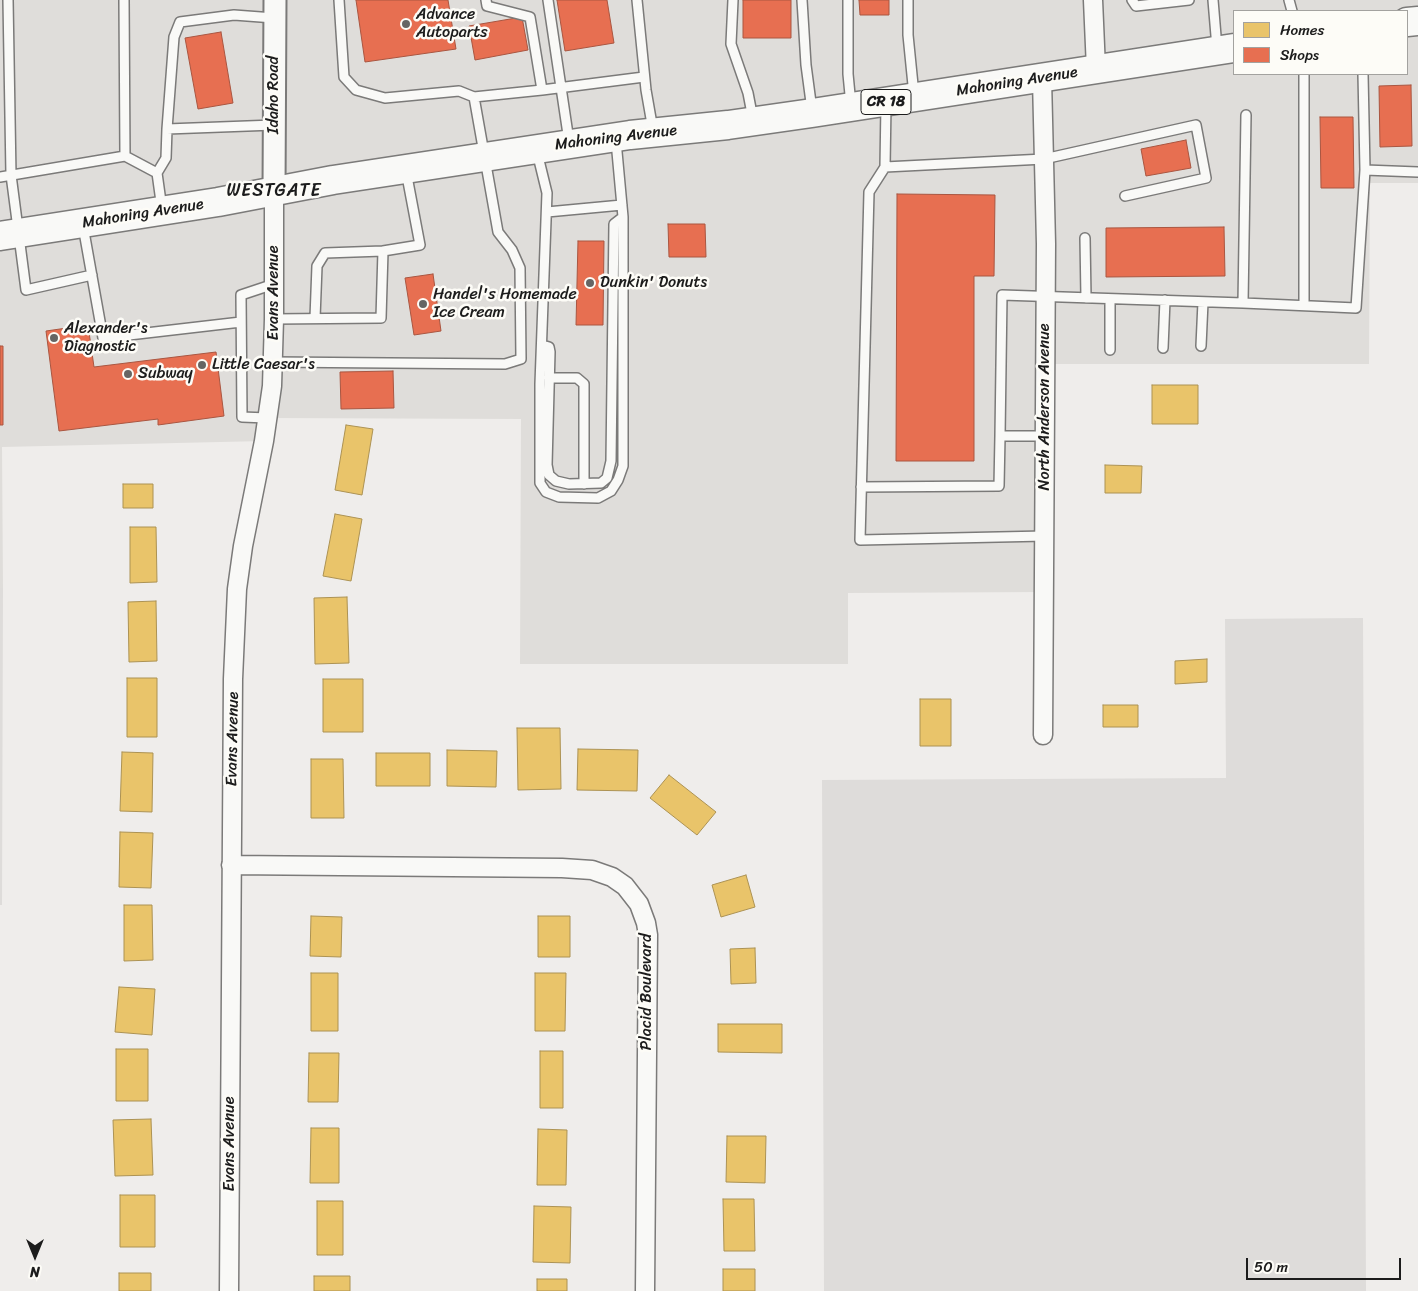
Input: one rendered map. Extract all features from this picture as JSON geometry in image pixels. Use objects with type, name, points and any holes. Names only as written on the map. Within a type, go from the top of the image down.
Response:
[{"type":"main road","name":"Mahoning Avenue","points":[[10,235],[405,169],[616,137],[812,113],[1226,50]]},
{"type":"street","points":[[1093,0],[1096,69]]},
{"type":"street","name":"Idaho Road","points":[[274,191],[275,9]]},
{"type":"street","name":"North Anderson Avenue","points":[[1042,78],[1046,297],[1044,735]]},
{"type":"street","name":"Evans Avenue","points":[[229,1291],[233,679],[237,589],[243,546],[267,418],[273,362],[274,191]]},
{"type":"street","name":"Placid Boulevard","points":[[231,865],[562,868],[592,870],[612,877],[625,886],[639,904],[648,935],[645,1291]]},
{"type":"lane","points":[[8,0],[11,175],[10,235],[26,290],[92,275]]},
{"type":"lane","points":[[124,0],[125,156]]},
{"type":"lane","points":[[339,0],[344,78],[356,90],[385,98],[459,91],[474,97],[561,89],[644,78]]},
{"type":"lane","points":[[486,0],[487,6],[530,17],[542,90]]},
{"type":"lane","points":[[548,0],[570,144]]},
{"type":"lane","points":[[637,0],[644,78],[653,132]]},
{"type":"lane","points":[[733,0],[731,44],[748,93],[754,121]]},
{"type":"lane","points":[[802,0],[806,65],[812,113]]},
{"type":"lane","points":[[848,0],[848,74],[852,107]]},
{"type":"lane","points":[[908,0],[908,34],[914,98]]},
{"type":"lane","points":[[1132,0],[1136,6],[1189,0]]},
{"type":"lane","points":[[1213,0],[1226,50]]},
{"type":"lane","points":[[162,211],[157,173],[166,158],[174,37],[180,22],[275,9]]},
{"type":"lane","points":[[1304,75],[1304,305]]},
{"type":"lane","points":[[861,487],[999,486],[1002,295],[1356,308],[1365,170],[1363,75]]},
{"type":"lane","points":[[273,362],[506,364],[520,359],[520,268],[512,250],[498,232],[474,97]]},
{"type":"lane","points":[[886,102],[885,167],[870,192],[860,540],[1045,536]]},
{"type":"lane","points":[[1243,303],[1246,115]]},
{"type":"lane","points":[[167,129],[274,125]]},
{"type":"lane","points":[[885,167],[1044,159],[1196,125],[1206,178],[1125,196]]},
{"type":"lane","points":[[537,149],[547,193],[540,483],[546,492],[559,497],[598,498],[611,491],[618,480],[622,466],[623,218],[616,137]]},
{"type":"lane","points":[[0,177],[125,156],[157,173]]},
{"type":"lane","points":[[314,318],[317,266],[325,253],[384,251],[420,245],[405,169]]},
{"type":"lane","points":[[1365,170],[1418,172]]},
{"type":"lane","points":[[547,212],[622,205]]},
{"type":"lane","points":[[542,345],[549,348],[550,352],[547,466],[549,476],[556,481],[570,484],[601,483],[607,478],[611,461],[614,224],[623,218]]},
{"type":"lane","points":[[83,223],[103,338],[241,322]]},
{"type":"lane","points":[[1085,238],[1086,298]]},
{"type":"lane","points":[[274,319],[381,318],[384,251]]},
{"type":"lane","points":[[267,418],[242,417],[241,295],[274,284]]},
{"type":"lane","points":[[1110,299],[1110,350]]},
{"type":"lane","points":[[1163,348],[1165,300]]},
{"type":"lane","points":[[1201,346],[1204,302]]},
{"type":"lane","points":[[549,378],[577,378],[584,384],[584,484]]},
{"type":"lane","points":[[1000,436],[1045,436]]},
{"type":"shaded area","points":[[0,0],[1418,0],[1418,183],[1370,183],[1369,364],[1046,364],[1044,592],[848,593],[848,664],[520,664],[521,419],[268,418],[264,441],[2,447],[3,588],[0,588]]},
{"type":"shaded area","points":[[0,588],[3,588],[2,905],[0,905]]},
{"type":"shaded area","points":[[1363,618],[1366,1291],[824,1291],[822,780],[1226,778],[1225,619]]},
{"type":"building: Homes","points":[[1152,385],[1198,385],[1198,424],[1152,424]]},
{"type":"building: Homes","points":[[346,425],[373,429],[362,495],[335,490]]},
{"type":"building: Homes","points":[[1105,465],[1142,466],[1141,493],[1105,493]]},
{"type":"building: Homes","points":[[123,484],[153,484],[153,508],[123,508]]},
{"type":"building: Homes","points":[[335,514],[362,519],[351,581],[323,576]]},
{"type":"building: Homes","points":[[130,527],[156,527],[157,582],[130,583]]},
{"type":"building: Homes","points":[[347,597],[349,663],[315,664],[314,598]]},
{"type":"building: Homes","points":[[156,601],[157,661],[129,662],[128,602]]},
{"type":"building: Homes","points":[[1207,659],[1207,682],[1175,684],[1175,661]]},
{"type":"building: Homes","points":[[127,678],[157,678],[157,737],[127,737]]},
{"type":"building: Homes","points":[[323,679],[363,679],[363,732],[323,732]]},
{"type":"building: Homes","points":[[920,699],[951,699],[951,746],[920,746]]},
{"type":"building: Homes","points":[[1103,705],[1138,705],[1138,727],[1103,727]]},
{"type":"building: Homes","points":[[517,728],[560,728],[561,789],[518,790]]},
{"type":"building: Homes","points":[[578,749],[638,750],[637,791],[577,790]]},
{"type":"building: Homes","points":[[447,750],[497,751],[496,787],[447,786]]},
{"type":"building: Homes","points":[[122,752],[153,753],[152,812],[120,811]]},
{"type":"building: Homes","points":[[376,753],[430,753],[430,786],[376,786]]},
{"type":"building: Homes","points":[[311,759],[343,759],[344,818],[311,818]]},
{"type":"building: Homes","points":[[669,775],[716,812],[697,835],[650,798]]},
{"type":"building: Homes","points":[[120,832],[153,833],[151,888],[119,887]]},
{"type":"building: Homes","points":[[746,875],[755,907],[721,917],[712,885]]},
{"type":"building: Homes","points":[[124,905],[152,905],[153,960],[124,961]]},
{"type":"building: Homes","points":[[311,916],[342,917],[341,957],[310,956]]},
{"type":"building: Homes","points":[[538,916],[570,916],[570,957],[538,957]]},
{"type":"building: Homes","points":[[755,948],[756,983],[731,984],[730,949]]},
{"type":"building: Homes","points":[[311,973],[338,973],[338,1031],[311,1031]]},
{"type":"building: Homes","points":[[535,973],[566,973],[565,1031],[535,1031]]},
{"type":"building: Homes","points":[[119,987],[155,989],[152,1035],[115,1032]]},
{"type":"building: Homes","points":[[718,1024],[782,1024],[782,1053],[718,1052]]},
{"type":"building: Homes","points":[[116,1049],[148,1049],[148,1101],[116,1101]]},
{"type":"building: Homes","points":[[540,1051],[563,1051],[563,1108],[540,1108]]},
{"type":"building: Homes","points":[[309,1053],[339,1053],[338,1102],[308,1102]]},
{"type":"building: Homes","points":[[151,1119],[153,1175],[115,1176],[113,1120]]},
{"type":"building: Homes","points":[[311,1128],[339,1128],[339,1183],[310,1183]]},
{"type":"building: Homes","points":[[538,1129],[567,1130],[566,1185],[537,1185]]},
{"type":"building: Homes","points":[[727,1136],[766,1136],[765,1183],[726,1182]]},
{"type":"building: Homes","points":[[120,1195],[155,1195],[155,1247],[120,1247]]},
{"type":"building: Homes","points":[[723,1199],[754,1199],[755,1251],[724,1251]]},
{"type":"building: Homes","points":[[317,1201],[343,1201],[343,1255],[317,1255]]},
{"type":"building: Homes","points":[[534,1206],[571,1207],[570,1263],[533,1262]]},
{"type":"building: Homes","points":[[723,1269],[755,1269],[755,1291],[723,1291]]},
{"type":"building: Homes","points":[[119,1273],[151,1273],[151,1291],[119,1291]]},
{"type":"building: Homes","points":[[314,1276],[350,1276],[350,1291],[314,1291]]},
{"type":"building: Homes","points":[[537,1279],[567,1279],[567,1291],[537,1291]]},
{"type":"building: Shops","name":"Advance Autoparts","points":[[356,0],[448,0],[456,49],[365,62]]},
{"type":"building: Shops","points":[[557,0],[607,0],[614,43],[565,51]]},
{"type":"building: Shops","points":[[743,0],[791,0],[791,38],[743,38]]},
{"type":"building: Shops","points":[[859,0],[889,0],[889,15],[860,15]]},
{"type":"building: Shops","points":[[522,17],[528,50],[475,60],[469,26]]},
{"type":"building: Shops","points":[[221,32],[233,103],[198,109],[185,38]]},
{"type":"building: Shops","points":[[1411,85],[1412,146],[1380,147],[1379,86]]},
{"type":"building: Shops","points":[[1320,117],[1353,117],[1354,188],[1321,188]]},
{"type":"building: Shops","points":[[1186,140],[1191,168],[1146,176],[1141,149]]},
{"type":"building: Shops","points":[[897,194],[995,195],[994,276],[974,276],[974,461],[896,461]]},
{"type":"building: Shops","points":[[668,224],[705,224],[706,257],[669,257]]},
{"type":"building: Shops","points":[[1224,227],[1225,276],[1106,277],[1106,228]]},
{"type":"building: Shops","name":"Dunkin' Donuts","points":[[578,241],[604,241],[603,325],[576,325]]},
{"type":"building: Shops","name":"Handel's Homemade Ice Cream","points":[[433,274],[441,331],[414,335],[405,278]]},
{"type":"building: Shops","points":[[88,325],[94,367],[216,352],[224,416],[158,425],[158,419],[59,431],[46,331]]},
{"type":"building: Shops","points":[[0,346],[3,346],[3,425],[0,425]]},
{"type":"building: Shops","points":[[393,371],[394,408],[341,409],[340,372]]},
{"type":"place","name":"Advance Autoparts","points":[[406,24]]},
{"type":"place","name":"Dunkin' Donuts","points":[[590,283]]},
{"type":"place","name":"Handel's Homemade Ice Cream","points":[[423,304]]},
{"type":"place","name":"Alexander's Diagnostic","points":[[54,338]]},
{"type":"place","name":"Little Caesar's","points":[[202,365]]},
{"type":"place","name":"Subway","points":[[128,374]]},
{"type":"district","name":"WESTGATE","points":[[274,191]]}]
